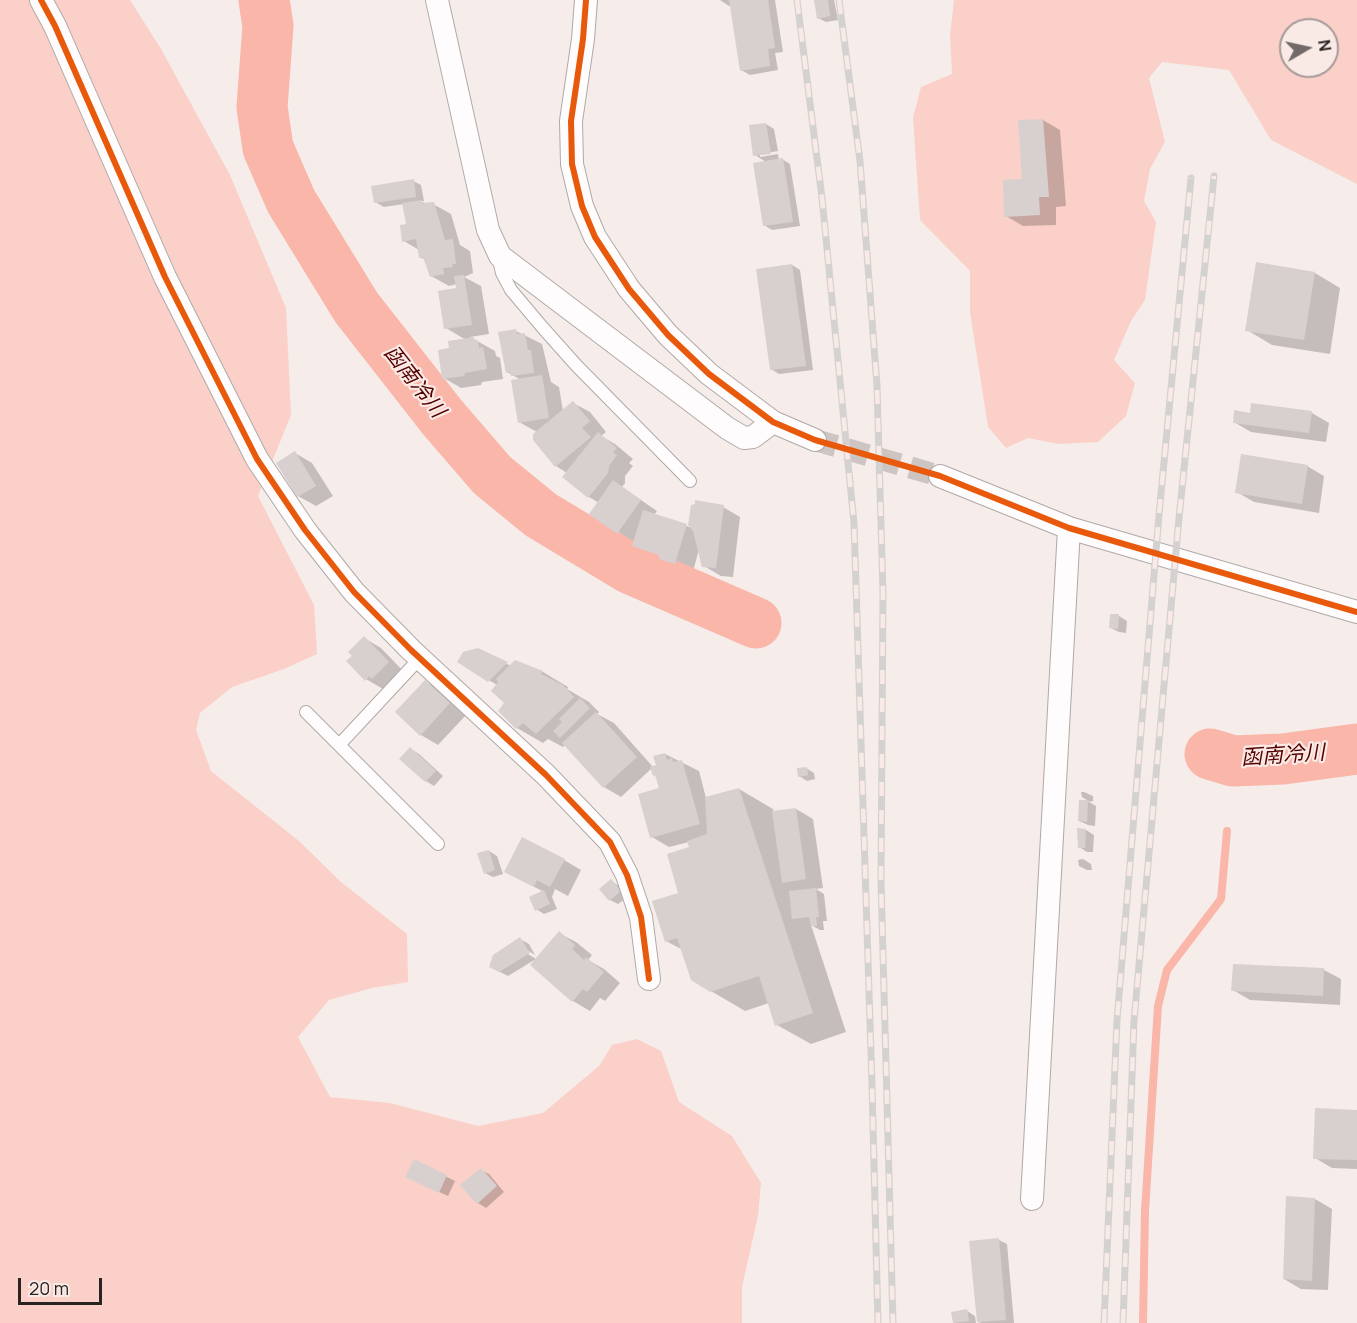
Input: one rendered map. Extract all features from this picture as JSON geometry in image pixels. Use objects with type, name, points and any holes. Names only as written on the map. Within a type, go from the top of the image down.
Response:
[{"type":"street","points":[[41,0],[55,26],[165,277],[257,459],[305,530],[354,592],[420,658],[546,775],[610,842],[627,875],[641,917],[649,979]]},
{"type":"street","points":[[437,0],[489,230],[500,256],[581,319],[744,438],[753,437],[773,422]]},
{"type":"street","points":[[586,0],[571,132],[575,175],[582,206],[595,237],[629,289],[668,335],[709,374],[773,422],[814,440]]},
{"type":"street","points":[[940,476],[1069,528],[1354,605]]},
{"type":"street","points":[[1032,1198],[1069,528]]},
{"type":"lane","points":[[497,252],[502,273],[511,290],[543,328],[576,365],[690,481]]},
{"type":"lane","points":[[340,744],[420,658]]},
{"type":"lane","points":[[306,712],[438,844]]},
{"type":"shaded area","points":[[0,0],[130,0],[161,49],[230,175],[286,308],[291,415],[258,496],[314,605],[317,654],[284,669],[232,687],[200,713],[196,730],[211,771],[299,841],[341,882],[407,934],[408,982],[372,988],[329,1000],[298,1037],[330,1097],[390,1103],[478,1126],[543,1113],[599,1066],[612,1045],[637,1039],[661,1051],[679,1102],[732,1136],[761,1183],[758,1216],[742,1287],[742,1323],[0,1323]]},
{"type":"shaded area","points":[[954,0],[1357,0],[1357,184],[1271,140],[1229,70],[1162,62],[1149,78],[1165,142],[1150,169],[1144,201],[1156,222],[1145,300],[1131,321],[1114,360],[1135,383],[1126,416],[1098,442],[1059,444],[1028,438],[1006,448],[988,427],[970,312],[970,271],[920,220],[913,118],[921,87],[952,74],[950,35]]},
{"type":"building","points":[[729,0],[768,0],[775,48],[768,49],[770,66],[740,71]]},
{"type":"building","points":[[814,0],[828,0],[830,16],[817,19]]},
{"type":"building","points":[[1043,119],[1049,197],[1039,197],[1040,215],[1004,217],[1003,180],[1022,179],[1018,120]]},
{"type":"building","points":[[766,123],[771,154],[753,156],[749,125]]},
{"type":"building","points":[[783,158],[793,222],[763,226],[753,163]]},
{"type":"building","points":[[414,179],[416,197],[374,203],[371,186]]},
{"type":"building","points":[[422,200],[422,203],[434,202],[445,240],[453,239],[456,264],[452,264],[453,267],[443,268],[444,274],[430,277],[423,257],[419,258],[416,239],[402,242],[400,225],[406,224],[402,203]]},
{"type":"building","points":[[1256,262],[1315,272],[1304,340],[1245,331]]},
{"type":"building","points":[[792,264],[806,366],[770,370],[756,269]]},
{"type":"building","points":[[464,275],[472,325],[444,329],[438,291],[456,288],[454,276]]},
{"type":"building","points":[[516,329],[517,334],[525,333],[528,350],[531,350],[534,373],[511,376],[510,372],[506,373],[498,332]]},
{"type":"building","points":[[474,337],[474,341],[478,340],[479,348],[483,347],[487,369],[465,373],[464,376],[442,379],[438,350],[449,348],[448,341]]},
{"type":"building","points":[[542,375],[549,418],[518,423],[511,380]]},
{"type":"building","points":[[573,401],[590,421],[582,428],[591,437],[555,467],[533,440],[533,434]]},
{"type":"building","points":[[1251,403],[1312,411],[1309,433],[1233,423],[1234,410],[1250,413]]},
{"type":"building","points":[[598,432],[617,448],[613,452],[617,455],[609,466],[608,473],[588,498],[562,477]]},
{"type":"building","points":[[295,451],[316,486],[297,497],[276,463]]},
{"type":"building","points":[[1241,454],[1308,465],[1302,504],[1235,493]]},
{"type":"building","points":[[613,480],[641,500],[617,534],[589,514]]},
{"type":"building","points":[[695,500],[724,505],[716,568],[702,567],[693,531],[688,525],[691,505],[695,504]]},
{"type":"building","points":[[643,510],[687,524],[675,564],[659,559],[659,555],[632,546]]},
{"type":"building","points":[[1110,614],[1119,614],[1118,629],[1109,628]]},
{"type":"building","points":[[364,636],[389,662],[372,679],[369,676],[365,681],[346,661],[352,656],[348,652]]},
{"type":"building","points":[[478,648],[508,662],[488,682],[457,662],[463,652]]},
{"type":"building","points":[[515,660],[543,671],[541,674],[563,685],[574,697],[536,734],[523,723],[516,729],[498,711],[504,703],[491,691],[498,682],[496,679]]},
{"type":"building","points":[[425,680],[450,703],[420,736],[395,712]]},
{"type":"building","points":[[580,698],[590,708],[560,738],[553,731],[562,722],[559,719]]},
{"type":"building","points":[[596,712],[637,757],[603,788],[562,743]]},
{"type":"building","points":[[410,747],[436,771],[425,782],[399,759]]},
{"type":"building","points":[[665,753],[667,760],[672,758],[673,762],[682,760],[700,824],[650,838],[638,794],[659,788],[650,767],[656,765],[653,756]]},
{"type":"building","points":[[807,767],[808,775],[798,777],[797,768]]},
{"type":"building","points":[[739,788],[813,1013],[775,1026],[759,976],[710,992],[691,980],[677,938],[665,942],[652,901],[678,893],[667,854],[689,847],[687,841],[707,834],[705,797]]},
{"type":"building","points":[[1079,800],[1088,800],[1087,822],[1078,821]]},
{"type":"building","points":[[796,808],[806,879],[782,883],[772,811]]},
{"type":"building","points":[[1077,828],[1086,829],[1085,848],[1078,848]]},
{"type":"building","points":[[522,837],[565,859],[550,887],[537,880],[534,887],[504,872]]},
{"type":"building","points":[[489,850],[495,870],[484,874],[477,853]]},
{"type":"building","points":[[611,879],[621,891],[609,901],[599,889]]},
{"type":"building","points":[[816,888],[819,917],[816,917],[817,926],[811,926],[809,917],[792,919],[789,891]]},
{"type":"building","points":[[544,890],[550,904],[535,911],[529,897]]},
{"type":"building","points":[[559,931],[575,945],[572,949],[584,960],[586,957],[604,972],[587,992],[583,989],[572,1002],[530,965]]},
{"type":"building","points":[[520,937],[530,953],[499,972],[489,967],[493,955]]},
{"type":"building","points":[[1233,964],[1324,968],[1323,996],[1231,991]]},
{"type":"building","points":[[1315,1108],[1357,1110],[1357,1160],[1313,1159]]},
{"type":"building","points":[[414,1159],[447,1175],[439,1193],[405,1177]]},
{"type":"building","points":[[481,1168],[497,1186],[477,1204],[460,1185]]},
{"type":"building","points":[[1286,1196],[1315,1198],[1312,1281],[1283,1279]]},
{"type":"building","points":[[999,1238],[1006,1320],[977,1322],[969,1241]]},
{"type":"building","points":[[967,1309],[969,1321],[953,1323],[951,1312]]},
{"type":"waterway","name":"函南冷川","points":[[264,0],[268,26],[262,107],[268,148],[291,201],[356,307],[442,417],[492,475],[541,515],[629,568],[756,623]]},
{"type":"waterway","name":"函南冷川","points":[[1210,754],[1233,761],[1283,759],[1357,749]]},
{"type":"waterway","points":[[1232,773],[1233,761]]},
{"type":"waterway","points":[[1143,1323],[1145,1211],[1158,1006],[1167,970],[1221,899],[1227,831]]},
{"type":"tunnel","points":[[815,440],[940,476]]},
{"type":"railway","points":[[797,0],[822,198],[854,523],[878,1323]]},
{"type":"railway","points":[[839,0],[860,161],[877,386],[883,593],[881,880],[893,1323]]},
{"type":"railway","points":[[1123,1323],[1134,1021],[1179,518],[1214,176]]},
{"type":"railway","points":[[1104,1323],[1117,1020],[1159,515],[1191,178]]},
{"type":"cycle path","points":[[41,0],[55,26],[165,277],[257,459],[305,530],[354,592],[411,650],[546,775],[610,842],[627,875],[641,917],[649,979]]},
{"type":"cycle path","points":[[586,0],[583,39],[571,121],[572,164],[582,206],[595,237],[629,289],[668,335],[709,374],[773,422],[815,440],[940,476],[1069,528],[1357,612]]}]
